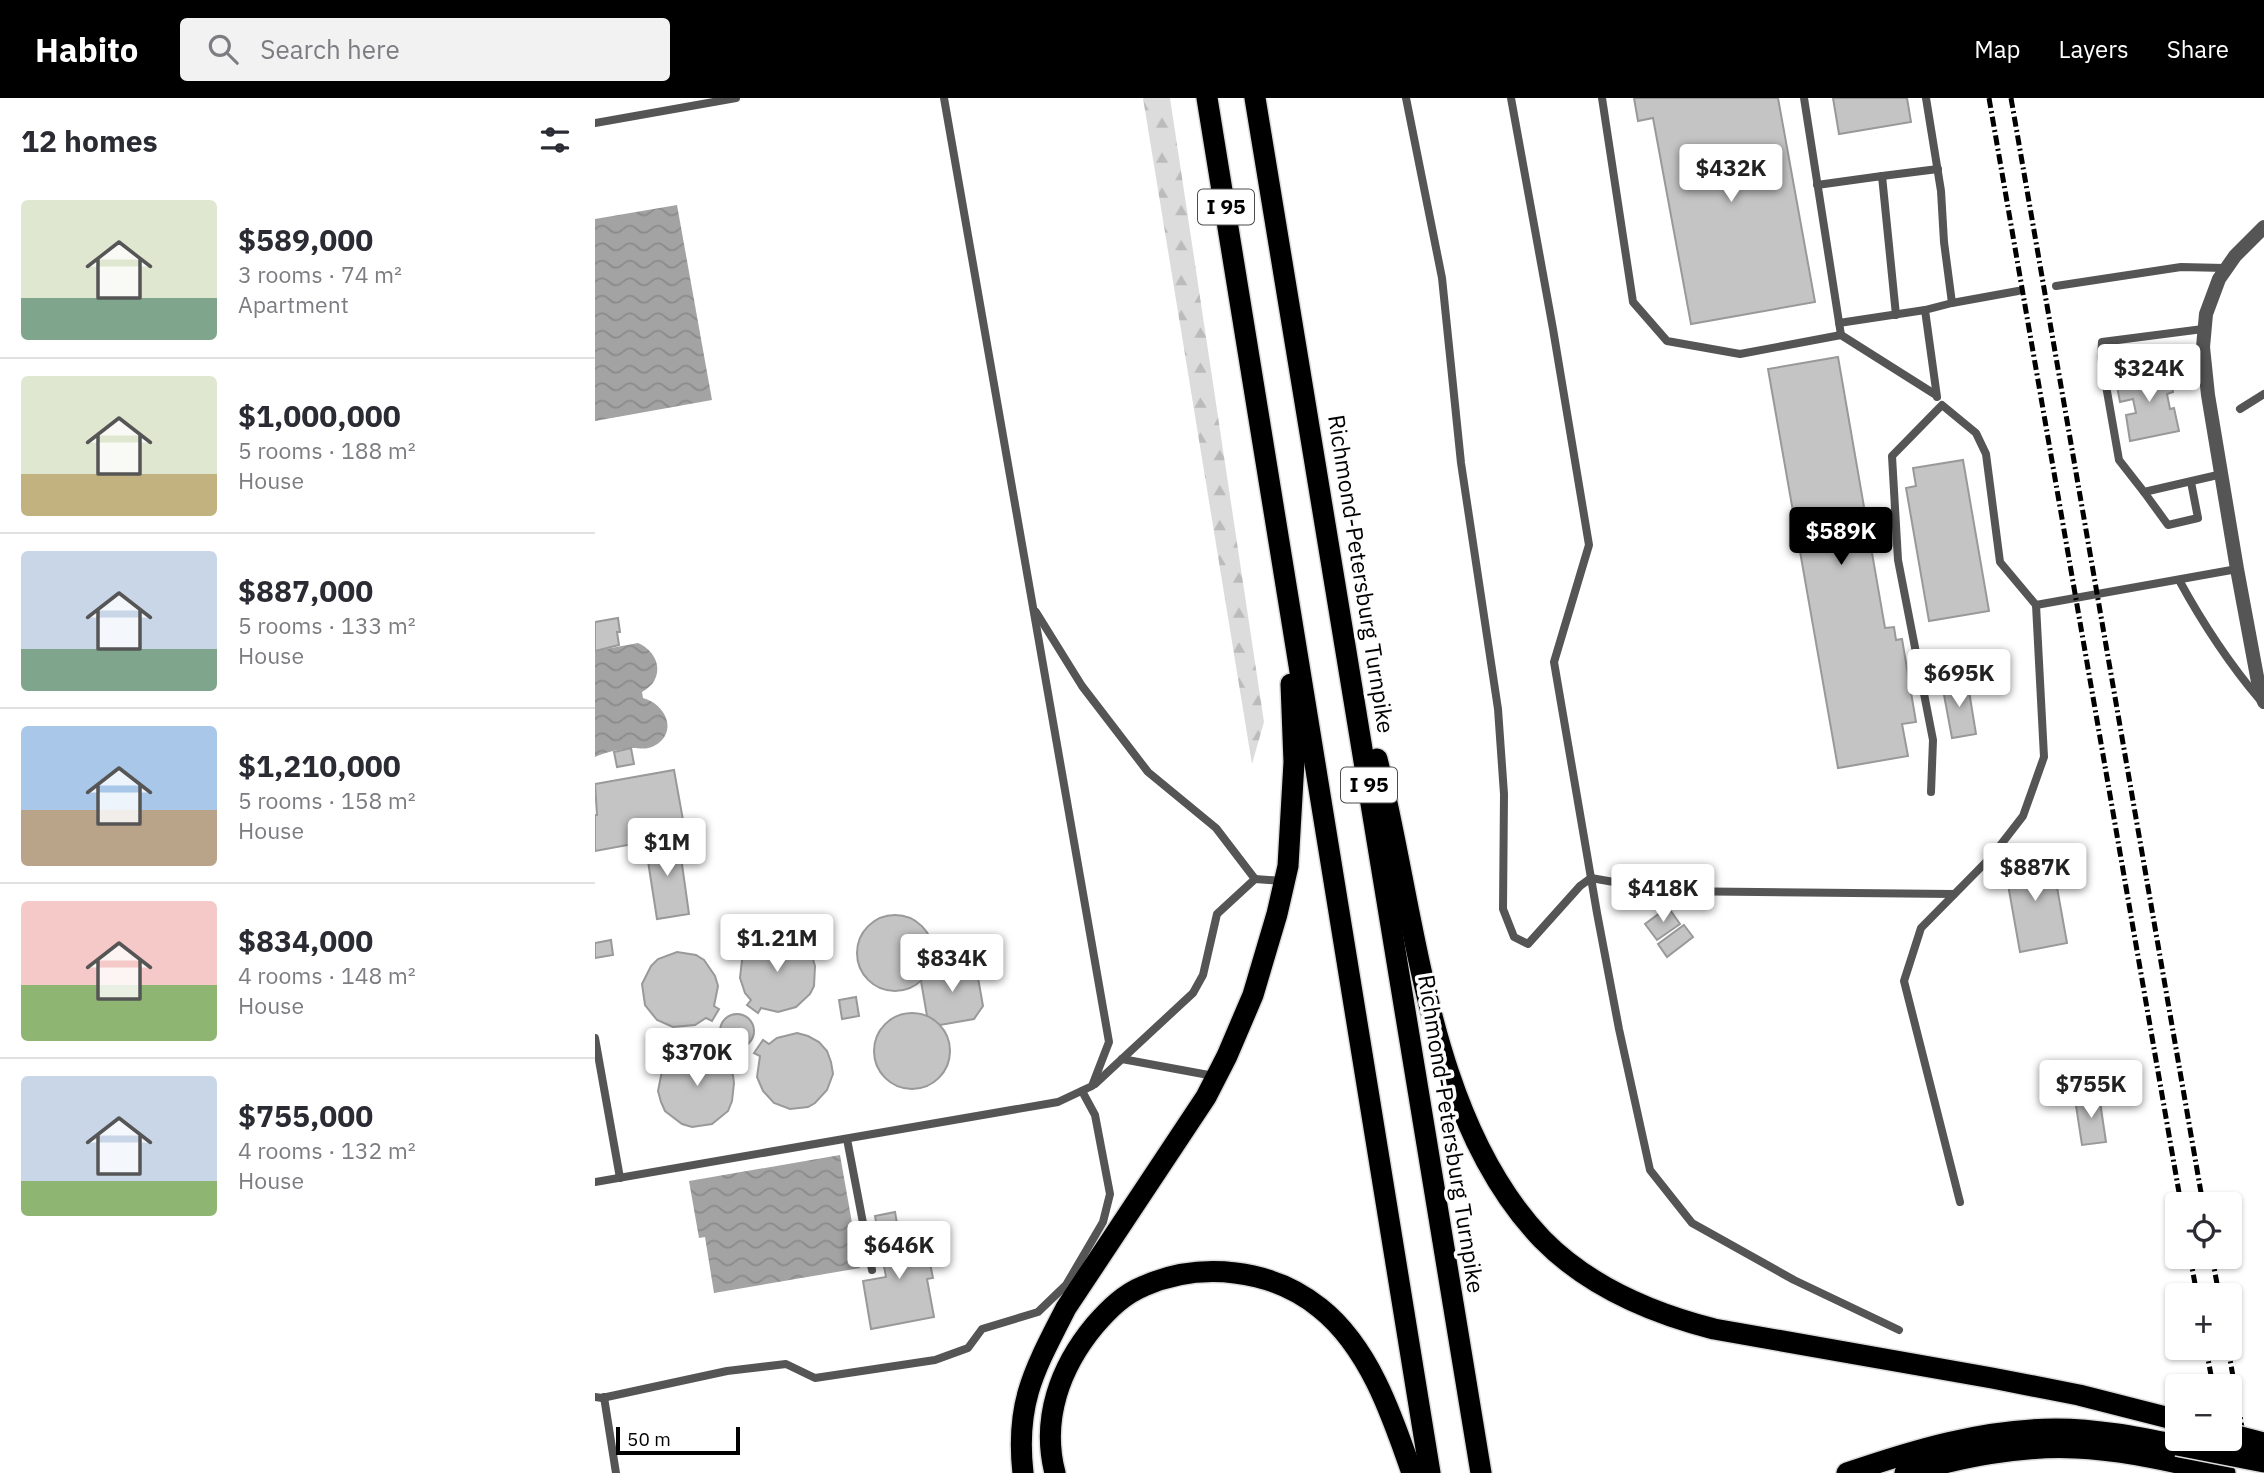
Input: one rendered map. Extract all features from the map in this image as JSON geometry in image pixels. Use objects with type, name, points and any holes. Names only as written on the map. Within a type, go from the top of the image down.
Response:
[{"type":"highway","name":"I 95","points":[[1207,98],[1430,1473]]},
{"type":"highway","name":"Richmond-Petersburg Turnpike","points":[[1255,98],[1481,1473]]},
{"type":"highway","points":[[1023,1473],[1020,1433],[1023,1410],[1050,1338],[1066,1308],[1185,1131],[1217,1076],[1243,1021],[1264,961],[1284,881],[1292,825],[1292,688],[1281,553]]},
{"type":"highway","points":[[1344,631],[1387,797],[1423,971],[1446,1063],[1472,1132],[1488,1164],[1517,1209],[1544,1241],[1569,1262],[1620,1296],[1682,1321],[2029,1385],[2165,1417]]},
{"type":"highway","points":[[1055,1473],[1051,1450],[1052,1410],[1065,1369],[1087,1334],[1108,1310],[1144,1286],[1174,1276],[1210,1271],[1236,1272],[1287,1287],[1304,1296],[1331,1317],[1350,1338],[1367,1367],[1390,1414],[1412,1473]]},
{"type":"highway","points":[[1847,1473],[1906,1453],[1977,1437],[2027,1430],[2090,1430],[2179,1455],[2225,1473]]},
{"type":"highway","points":[[2242,1437],[2264,1443]]},
{"type":"highway","points":[[1905,1473],[1953,1461],[2031,1449],[2074,1448],[2264,1462]]},
{"type":"street","points":[[2264,227],[2225,268],[2214,289],[2205,321],[2206,378],[2237,569],[2264,703]]},
{"type":"lane","points":[[595,123],[736,98]]},
{"type":"lane","points":[[944,98],[1109,1042],[1092,1086]]},
{"type":"lane","points":[[1406,98],[1443,278],[1461,463],[1497,709],[1504,794],[1503,909],[1514,937],[1528,944],[1580,886],[1591,878],[1665,891],[1954,894]]},
{"type":"lane","points":[[1511,98],[1589,545],[1554,662],[1619,1028],[1650,1170],[1692,1223],[1794,1280],[1899,1330]]},
{"type":"lane","points":[[1602,98],[1633,302],[1667,341],[1740,354],[1841,335],[1936,395]]},
{"type":"lane","points":[[1804,98],[1841,335]]},
{"type":"lane","points":[[1926,98],[1938,169],[1952,303]]},
{"type":"lane","points":[[1817,185],[1938,169]]},
{"type":"lane","points":[[1882,176],[1896,315]]},
{"type":"lane","points":[[2056,286],[2181,267],[2225,268]]},
{"type":"lane","points":[[1839,323],[1926,310],[2018,291]]},
{"type":"lane","points":[[1926,310],[1936,395],[1942,405],[1976,433],[1986,454],[2000,562],[2036,605],[2044,757],[2023,816],[1992,856],[1921,928],[1904,981],[1960,1202]]},
{"type":"lane","points":[[2191,482],[2198,518],[2168,525],[2119,460],[2101,356],[2102,342],[2205,321]]},
{"type":"lane","points":[[2240,409],[2264,394]]},
{"type":"lane","points":[[1931,792],[1933,740],[1898,560],[1892,456],[1942,405]]},
{"type":"lane","points":[[2144,492],[2222,474]]},
{"type":"lane","points":[[2036,605],[2237,569]]},
{"type":"lane","points":[[2179,580],[2208,632],[2236,672],[2264,703]]},
{"type":"lane","points":[[1033,608],[1083,686],[1148,772],[1216,828],[1255,879]]},
{"type":"lane","points":[[595,1182],[1058,1102],[1092,1086],[1193,993],[1203,975],[1217,914],[1255,879],[1284,881]]},
{"type":"lane","points":[[595,1038],[620,1178]]},
{"type":"lane","points":[[1122,1059],[1217,1076]]},
{"type":"lane","points":[[616,1473],[599,1397],[727,1371],[786,1364],[815,1378],[935,1360],[968,1348],[982,1329],[1038,1312],[1066,1285],[1103,1222],[1110,1194],[1095,1115],[1082,1091]]},
{"type":"lane","points":[[847,1139],[872,1270]]},
{"type":"green space","points":[[1143,98],[1170,98],[1264,722],[1252,764]]},
{"type":"water","points":[[677,205],[712,400],[595,421],[595,219]]},
{"type":"water","points":[[638,643],[652,653],[657,667],[654,681],[642,692],[643,698],[651,701],[663,712],[667,719],[666,734],[651,747],[618,750],[595,757],[595,651]]},
{"type":"water","points":[[840,1155],[860,1268],[714,1293],[705,1237],[699,1238],[689,1181]]},
{"type":"building","points":[[1634,98],[1778,98],[1815,302],[1691,324],[1653,118],[1638,121]]},
{"type":"building","points":[[1833,98],[1907,98],[1911,122],[1839,134]]},
{"type":"building","points":[[1838,357],[1885,628],[1894,627],[1896,640],[1902,639],[1916,722],[1902,724],[1908,756],[1838,768],[1768,369]]},
{"type":"building","points":[[2169,368],[2173,392],[2167,394],[2170,409],[2174,408],[2179,431],[2130,441],[2126,415],[2136,413],[2133,399],[2120,402],[2116,381],[2121,380],[2120,377]]},
{"type":"building","points":[[1963,460],[1989,611],[1929,621],[1906,488],[1916,486],[1913,468]]},
{"type":"building","points":[[618,618],[619,645],[595,651],[595,622]]},
{"type":"building","points":[[1967,679],[1976,734],[1952,738],[1942,684]]},
{"type":"building","points":[[631,748],[634,764],[617,767],[614,752]]},
{"type":"building","points":[[674,770],[683,820],[664,823],[666,838],[595,851],[595,784]]},
{"type":"building","points":[[678,836],[689,914],[657,919],[645,842]]},
{"type":"building","points":[[2051,854],[2067,943],[2020,952],[2004,862]]},
{"type":"building","points":[[1668,907],[1680,924],[1657,940],[1645,924]]},
{"type":"building","points":[[895,915],[910,918],[922,926],[930,938],[933,953],[930,968],[922,980],[910,988],[895,991],[880,988],[868,980],[860,968],[857,953],[860,938],[868,926],[880,918]]},
{"type":"building","points":[[1684,925],[1693,937],[1667,957],[1658,944]]},
{"type":"building","points":[[780,935],[798,941],[812,956],[815,966],[814,986],[810,994],[796,1007],[778,1012],[761,1008],[758,1013],[747,1005],[751,1000],[745,993],[740,978],[742,960],[761,940]]},
{"type":"building","points":[[611,940],[613,955],[595,958],[595,943]]},
{"type":"building","points":[[677,952],[696,955],[704,960],[715,976],[718,986],[714,1006],[719,1009],[712,1021],[706,1018],[695,1025],[673,1027],[657,1020],[645,1005],[642,984],[651,966],[658,959]]},
{"type":"building","points":[[965,963],[977,972],[983,1006],[974,1019],[940,1025],[927,1016],[921,981],[930,969]]},
{"type":"building","points":[[856,997],[859,1016],[842,1019],[839,1000]]},
{"type":"building","points":[[912,1013],[927,1016],[939,1024],[947,1036],[950,1051],[947,1066],[939,1078],[927,1086],[912,1089],[897,1086],[885,1078],[877,1066],[874,1051],[877,1036],[885,1024],[897,1016]]},
{"type":"building","points":[[737,1014],[749,1019],[754,1031],[749,1043],[737,1048],[725,1043],[720,1031],[725,1019]]},
{"type":"building","points":[[797,1033],[819,1042],[827,1051],[833,1074],[827,1090],[815,1103],[808,1107],[790,1109],[774,1103],[763,1091],[757,1077],[760,1056],[754,1053],[763,1040],[769,1044],[777,1038]]},
{"type":"building","points":[[716,1049],[727,1057],[724,1062],[733,1075],[732,1101],[728,1111],[712,1124],[692,1127],[682,1124],[665,1111],[661,1102],[658,1091],[662,1071],[668,1063],[686,1052],[699,1050],[713,1054]]},
{"type":"building","points":[[2099,1095],[2106,1142],[2082,1145],[2075,1099]]},
{"type":"building","points":[[895,1212],[902,1252],[927,1248],[933,1278],[927,1279],[934,1317],[871,1329],[863,1281],[886,1277],[875,1216]]},
{"type":"railway","points":[[1989,98],[2179,1192]]},
{"type":"railway","points":[[2011,98],[2201,1192]]},
{"type":"railway","points":[[2192,1269],[2195,1283]]},
{"type":"railway","points":[[2214,1269],[2217,1283]]},
{"type":"railway","points":[[2208,1360],[2211,1374]]},
{"type":"railway","points":[[2230,1360],[2250,1473]]},
{"type":"railway","points":[[2224,1451],[2228,1473]]}]
